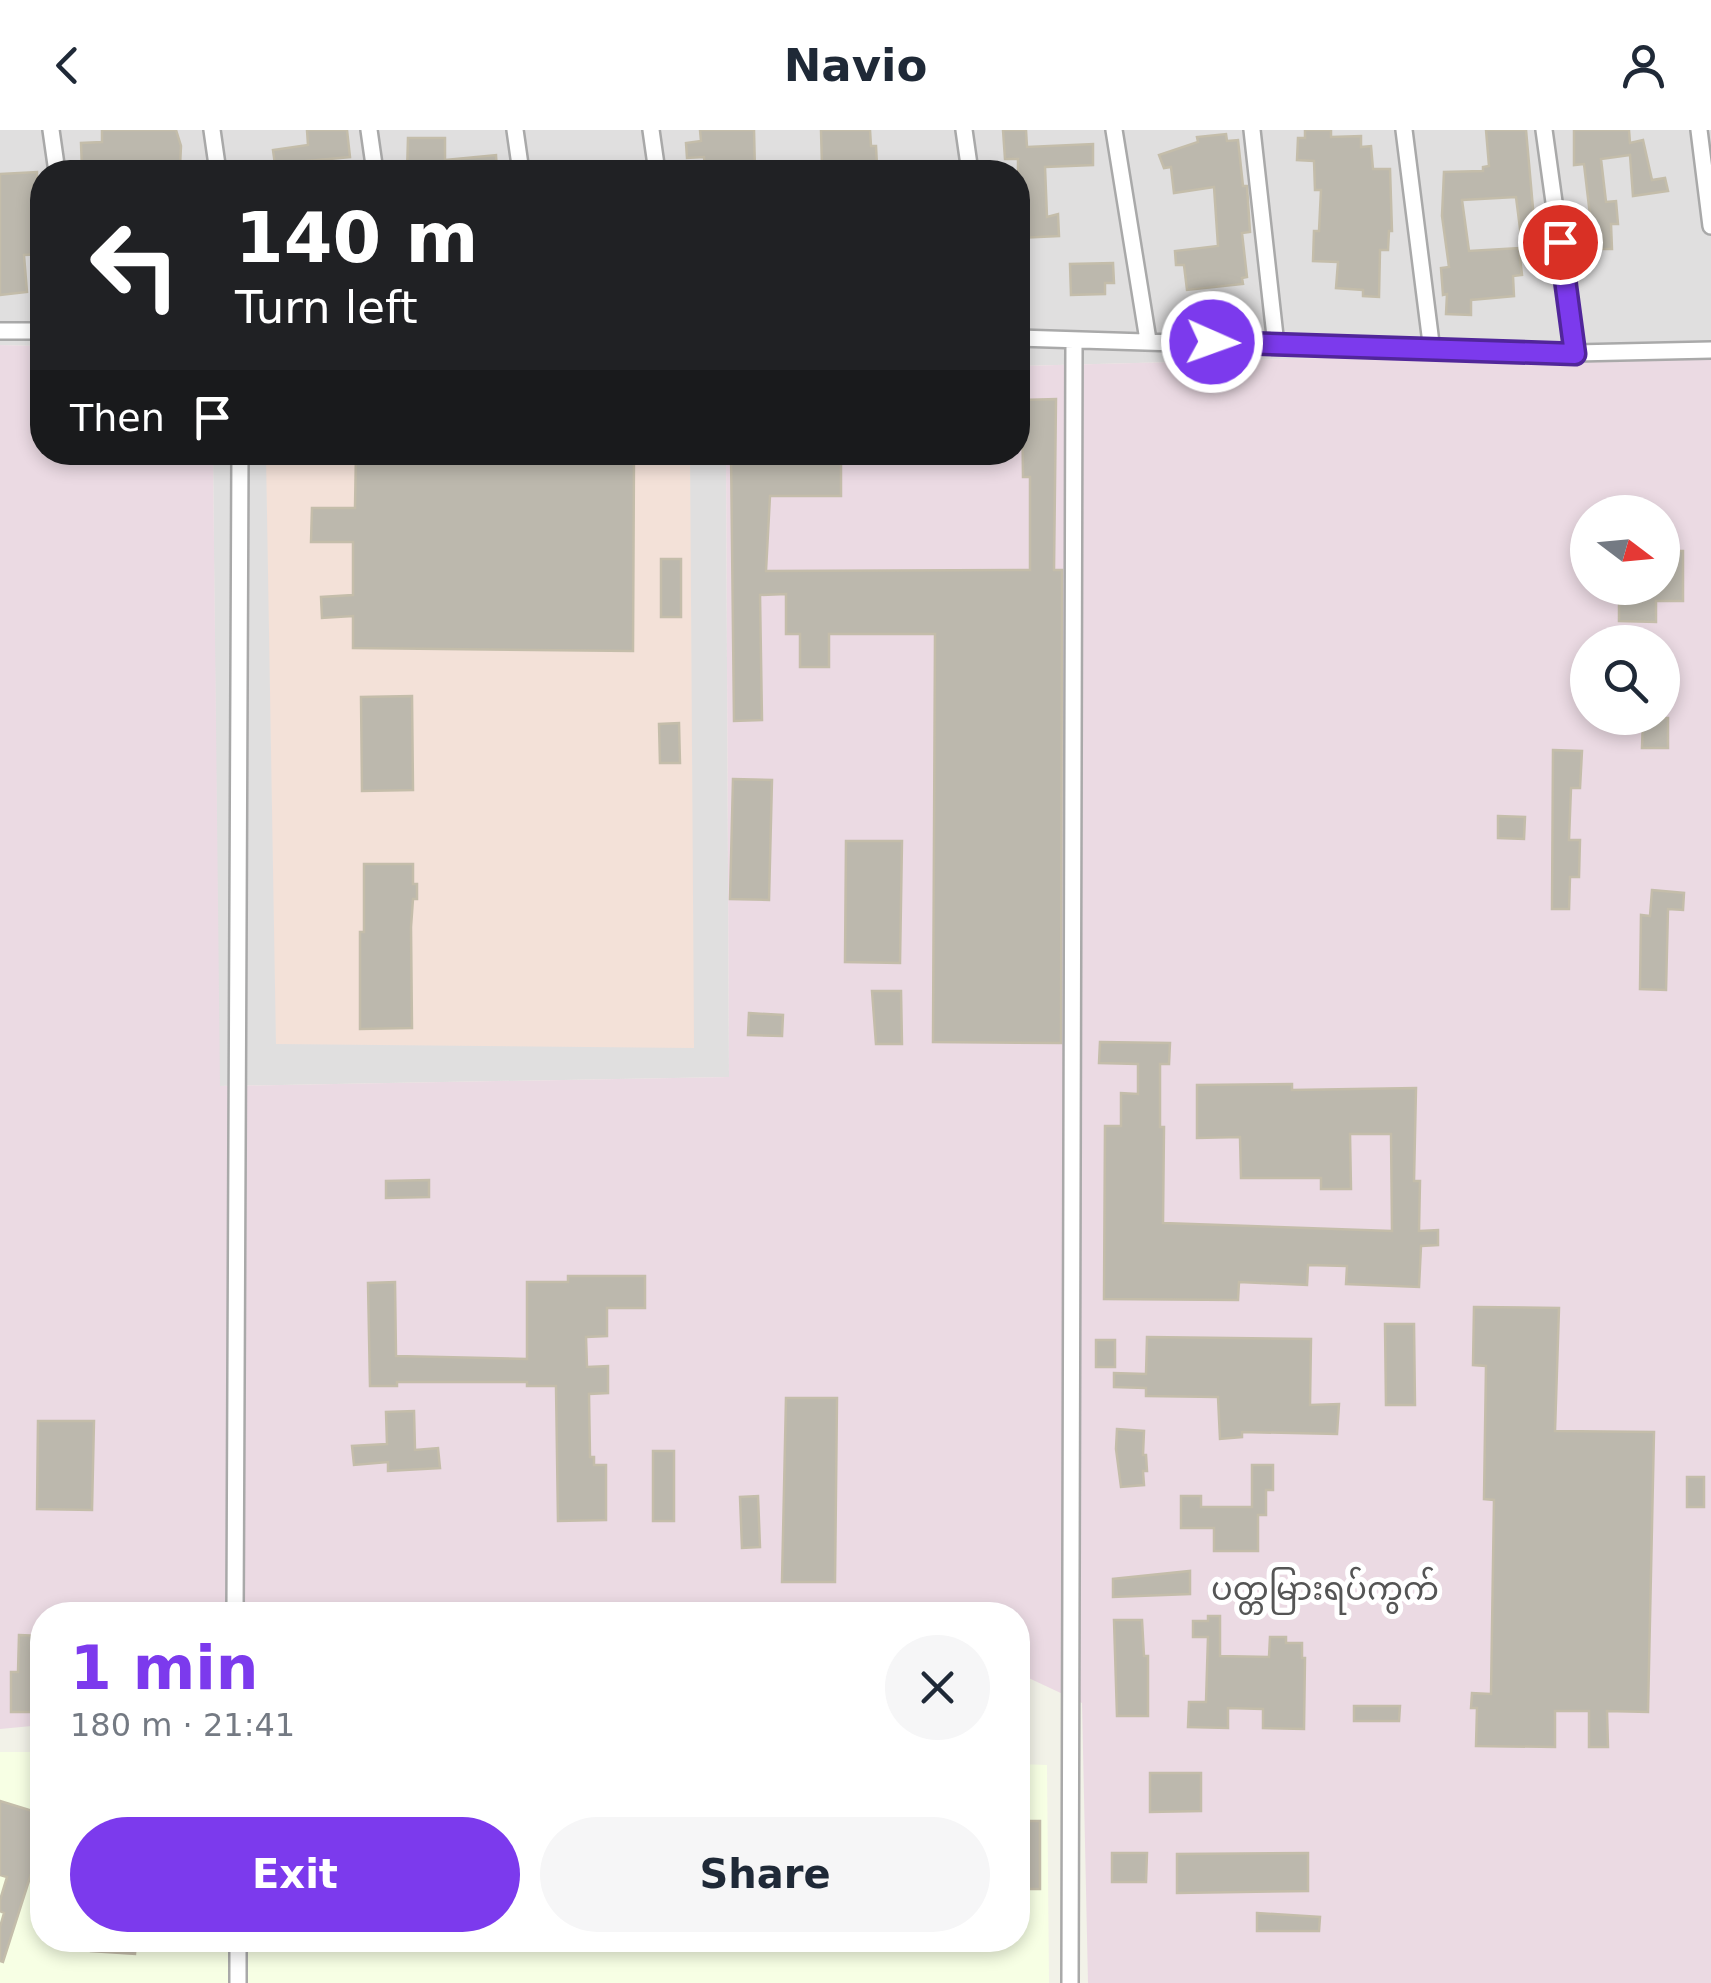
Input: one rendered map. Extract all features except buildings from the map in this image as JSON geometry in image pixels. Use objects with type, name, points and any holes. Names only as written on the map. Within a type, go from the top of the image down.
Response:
[{"type":"street","points":[[51,130],[56,160]]},
{"type":"street","points":[[212,130],[216,160]]},
{"type":"street","points":[[370,130],[374,160]]},
{"type":"street","points":[[515,130],[519,160]]},
{"type":"street","points":[[651,130],[655,160]]},
{"type":"street","points":[[964,130],[968,160]]},
{"type":"street","points":[[1114,130],[1148,340]]},
{"type":"street","points":[[1252,130],[1276,345]]},
{"type":"street","points":[[1404,130],[1432,351]]},
{"type":"street","points":[[1544,130],[1575,354]]},
{"type":"street","points":[[1699,130],[1711,226]]},
{"type":"street","points":[[0,331],[30,331]]},
{"type":"street","points":[[1030,338],[1575,354],[1711,350]]},
{"type":"street","points":[[1070,1983],[1074,340]]},
{"type":"street","points":[[236,1602],[240,465]]},
{"type":"street","points":[[238,1952],[238,1983]]},
{"type":"shaded area","points":[[0,130],[1711,130],[1711,348],[1030,366],[1030,160],[30,160],[30,346],[0,345]]},
{"type":"shaded area","points":[[0,345],[30,346],[30,465],[213,465],[220,1086],[729,1077],[726,465],[1030,465],[1030,366],[1711,348],[1711,1983],[1088,1983],[1082,1703],[1030,1679],[1030,1602],[30,1602],[30,1726],[0,1729]]},
{"type":"shaded area","points":[[213,465],[726,465],[729,1077],[219,1086]]},
{"type":"shaded area","points":[[266,465],[690,465],[694,1048],[276,1044]]},
{"type":"shaded area","points":[[0,1752],[30,1752],[30,1952],[1030,1952],[1030,1764],[1047,1765],[1049,1983],[0,1983]]},
{"type":"district","name":"ပတ္တမြားရပ်ကွက်","points":[[1325,1589]]},
{"type":"route","points":[[1212,342],[1575,354],[1560,242]]}]
